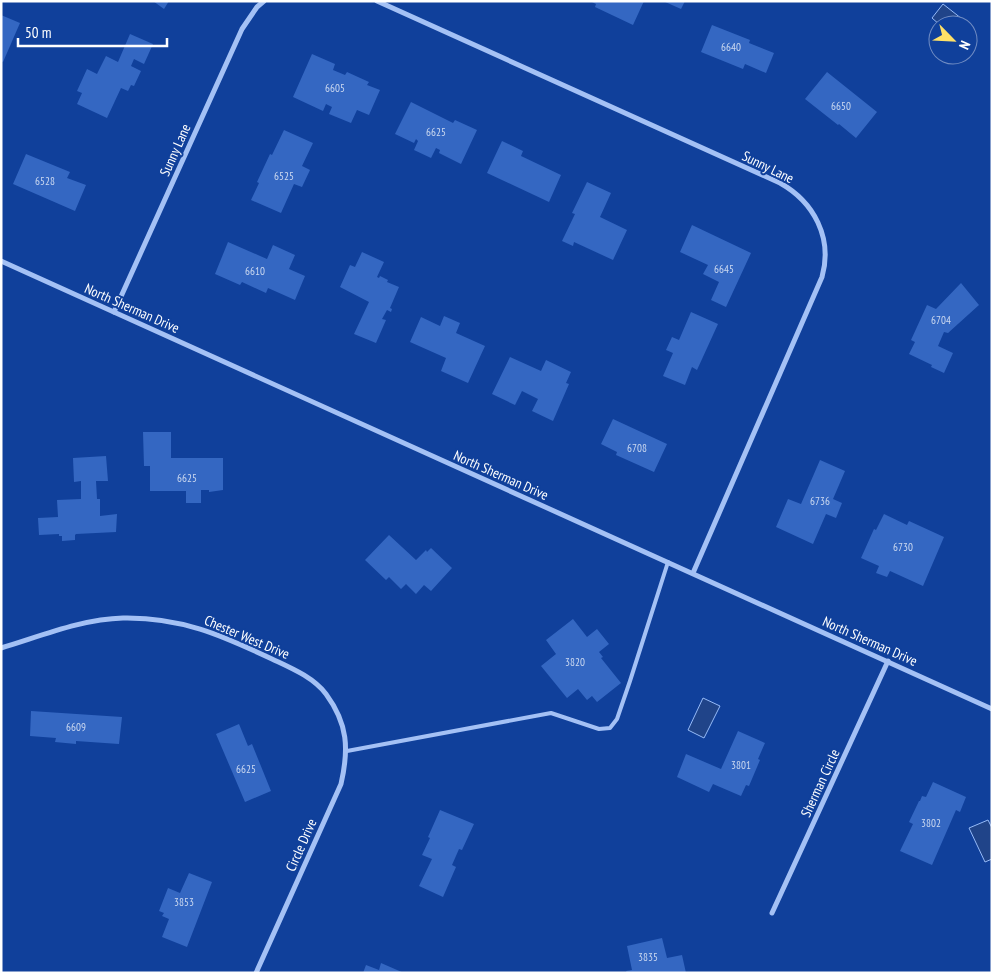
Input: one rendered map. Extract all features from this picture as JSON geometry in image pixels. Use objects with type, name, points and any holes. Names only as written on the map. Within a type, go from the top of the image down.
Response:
[{"type":"street","name":"Sunny Lane","points":[[114,312],[242,30],[257,7],[264,1]]},
{"type":"street","name":"Sunny Lane","points":[[377,1],[780,183],[795,193],[809,206],[814,214],[825,240],[826,258],[822,277],[693,573]]},
{"type":"street","name":"North Sherman Drive","points":[[1,262],[992,709]]},
{"type":"street","name":"Chester West Drive","points":[[1,648],[76,625],[114,619],[143,618],[180,623],[207,630],[234,641],[308,678],[324,692],[341,723]]},
{"type":"street","name":"Sherman Circle","points":[[772,913],[888,661]]},
{"type":"street","name":"Circle Drive","points":[[256,973],[341,784],[347,744],[341,723]]},
{"type":"lane","points":[[347,751],[551,713],[599,729],[610,728],[617,719],[668,562]]},
{"type":"water","points":[[943,4],[957,15],[934,15]]},
{"type":"water","points":[[703,698],[720,706],[704,738],[688,730]]},
{"type":"water","points":[[988,820],[992,828],[992,859],[985,862],[969,828]]},
{"type":"building","points":[[153,1],[169,1],[164,9]]},
{"type":"building","points":[[590,1],[644,1],[633,25],[595,7],[596,4]]},
{"type":"building","points":[[663,1],[685,1],[681,9]]},
{"type":"building","points":[[1,15],[20,23],[3,62],[1,61]]},
{"type":"building","points":[[712,25],[750,40],[749,43],[774,53],[766,73],[745,64],[743,69],[701,52]]},
{"type":"building","points":[[130,34],[153,44],[144,64],[134,59],[131,66],[141,71],[134,86],[131,85],[128,91],[121,88],[107,118],[77,104],[82,93],[77,91],[87,69],[97,74],[106,56],[118,62]]},
{"type":"building","points":[[312,54],[335,64],[333,70],[345,75],[347,72],[369,82],[367,85],[380,90],[369,115],[357,110],[351,123],[329,114],[332,107],[326,104],[323,111],[293,97]]},
{"type":"building","points":[[827,72],[877,112],[856,138],[805,99]]},
{"type":"building","points":[[411,102],[453,123],[455,120],[477,130],[461,164],[439,153],[440,150],[436,148],[431,158],[414,150],[418,141],[416,139],[414,143],[395,134]]},
{"type":"building","points":[[284,130],[313,143],[302,166],[310,170],[302,187],[294,184],[281,213],[251,200],[270,154],[272,155]]},
{"type":"building","points":[[502,141],[523,151],[521,156],[561,175],[549,202],[487,173]]},
{"type":"building","points":[[26,154],[70,172],[67,178],[86,185],[75,211],[13,184]]},
{"type":"building","points":[[587,182],[611,193],[600,217],[627,230],[613,260],[574,242],[573,246],[562,241],[575,214],[572,213]]},
{"type":"building","points":[[692,225],[751,253],[726,307],[711,300],[719,282],[703,274],[708,265],[680,252]]},
{"type":"building","points":[[228,242],[267,259],[273,245],[295,255],[289,269],[305,276],[295,300],[268,288],[266,293],[242,282],[240,285],[215,274]]},
{"type":"building","points":[[362,252],[384,262],[377,277],[379,278],[380,276],[388,280],[387,282],[399,287],[390,308],[392,309],[391,312],[387,310],[382,319],[386,320],[376,343],[354,334],[369,302],[340,287],[350,265],[355,267]]},
{"type":"building","points":[[961,283],[979,305],[948,333],[944,332],[938,346],[953,353],[944,373],[909,354],[915,342],[911,340],[927,305],[936,309]]},
{"type":"building","points":[[691,312],[718,324],[697,370],[692,367],[685,385],[663,376],[673,353],[666,350],[672,337],[679,340]]},
{"type":"building","points":[[444,316],[460,323],[456,333],[485,346],[468,383],[441,371],[446,358],[410,342],[421,317],[440,326]]},
{"type":"building","points":[[510,357],[541,371],[546,360],[571,372],[566,383],[569,384],[553,421],[532,411],[538,399],[522,391],[515,405],[492,394]]},
{"type":"building","points":[[613,419],[667,444],[654,472],[616,455],[617,452],[601,444]]},
{"type":"building","points":[[143,432],[171,432],[171,458],[223,458],[223,490],[209,492],[209,490],[201,490],[201,503],[186,503],[186,491],[150,491],[150,466],[144,466]]},
{"type":"building","points":[[106,456],[108,481],[96,481],[97,499],[100,499],[100,516],[117,514],[116,532],[76,534],[75,540],[62,541],[62,536],[59,536],[59,534],[39,535],[38,518],[58,517],[57,500],[81,499],[81,481],[74,482],[73,458]]},
{"type":"building","points":[[820,460],[845,471],[833,499],[842,503],[836,518],[826,514],[813,544],[776,527],[788,499],[801,504]]},
{"type":"building","points":[[884,514],[907,525],[909,521],[944,537],[923,586],[890,571],[887,577],[876,573],[879,566],[861,558],[874,529],[876,530]]},
{"type":"building","points":[[389,535],[416,560],[426,550],[427,552],[431,548],[452,568],[431,591],[424,585],[416,594],[406,584],[401,589],[389,577],[386,580],[365,560]]},
{"type":"building","points":[[573,619],[587,637],[597,629],[609,644],[599,652],[603,657],[601,658],[621,683],[597,702],[592,696],[587,700],[578,689],[567,698],[541,666],[556,654],[546,640]]},
{"type":"building","points":[[31,711],[122,717],[119,744],[76,741],[76,744],[55,742],[56,738],[30,736]]},
{"type":"building","points":[[239,724],[248,746],[252,744],[271,791],[245,802],[216,734]]},
{"type":"building","points":[[738,731],[765,743],[749,786],[746,785],[741,796],[713,784],[709,792],[677,777],[686,754],[721,769]]},
{"type":"building","points":[[933,782],[966,797],[960,812],[956,810],[932,865],[900,851],[913,824],[909,822],[919,801],[922,796],[926,797]]},
{"type":"building","points":[[440,810],[474,824],[462,850],[459,849],[452,865],[456,867],[443,897],[419,886],[432,859],[422,855]]},
{"type":"building","points":[[189,873],[212,882],[187,947],[162,937],[169,919],[162,916],[164,913],[159,911],[168,888],[180,893]]},
{"type":"building","points":[[662,938],[667,958],[682,955],[686,973],[627,973],[626,971],[632,970],[627,946]]},
{"type":"building","points":[[381,963],[404,973],[363,973],[366,965],[379,970]]}]
